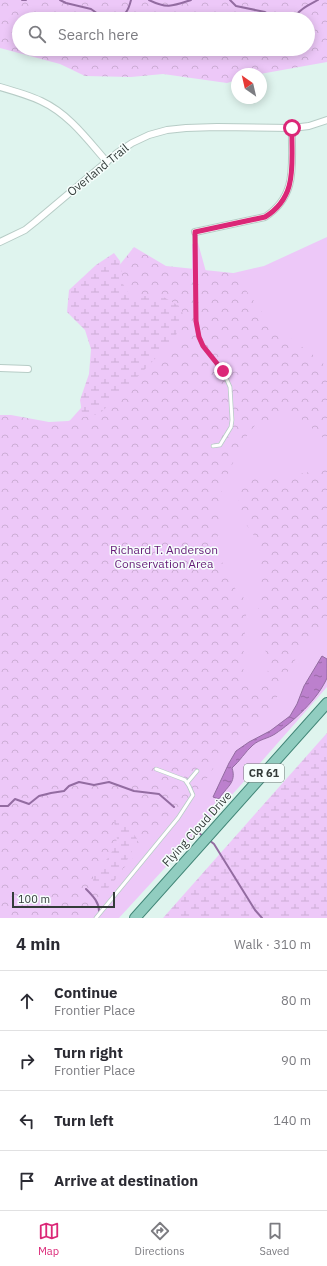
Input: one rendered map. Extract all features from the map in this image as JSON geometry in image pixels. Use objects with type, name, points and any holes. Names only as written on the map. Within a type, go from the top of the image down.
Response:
[{"type":"main road","name":"Flying Cloud Drive","points":[[135,918],[327,703]]},
{"type":"street","points":[[0,87],[40,100],[55,109],[69,119],[107,162]]},
{"type":"street","name":"Overland Trail","points":[[0,242],[25,230],[107,162],[132,143],[149,135],[167,130],[186,128],[292,128],[309,126],[327,120]]},
{"type":"street","points":[[195,232],[265,217],[281,205],[286,196],[290,182],[292,128]]},
{"type":"street","points":[[0,368],[28,369]]},
{"type":"lane","points":[[195,232],[196,321],[199,337],[203,346],[223,371],[228,382],[230,394],[232,420],[231,427],[220,445],[213,446]]},
{"type":"lane","points":[[96,918],[188,805],[193,795],[185,780],[156,769]]},
{"type":"lane","points":[[187,783],[197,771]]},
{"type":"green space","points":[[0,0],[327,0],[327,62],[267,73],[267,68],[231,68],[231,82],[227,83],[163,74],[131,77],[85,76],[60,64],[30,56],[315,56],[315,12],[12,12],[12,51],[0,48]]},
{"type":"green space","name":"Richard T. Anderson Conservation Area","points":[[327,237],[327,687],[239,787],[119,918],[0,918],[65,426],[192,283],[192,244],[198,243],[208,279],[264,266]]},
{"type":"green space","name":"Richard T. Anderson Conservation Area","points":[[134,247],[166,266],[233,273],[271,324],[316,357],[327,367],[327,441],[293,412],[256,424],[242,442],[222,488],[216,550],[236,590],[247,601],[243,662],[244,679],[263,686],[270,664],[260,635],[258,608],[262,589],[258,541],[241,517],[237,488],[260,476],[292,475],[327,469],[327,618],[295,660],[284,678],[279,694],[259,723],[240,737],[219,759],[201,788],[172,813],[96,900],[83,918],[0,918],[0,415],[11,415],[49,422],[68,421],[107,411],[121,400],[179,339],[183,323],[158,313],[127,304],[118,267]]},
{"type":"green space","points":[[114,253],[120,261],[123,284],[131,297],[160,295],[181,307],[184,319],[174,339],[123,392],[98,415],[82,413],[80,400],[89,374],[91,349],[85,330],[67,312],[69,290],[96,265]]},
{"type":"green space","points":[[327,733],[327,918],[163,918]]},
{"type":"green space","points":[[113,814],[127,825],[138,840],[119,875],[104,893],[93,885],[93,873],[110,856],[117,839]]},
{"type":"water","points":[[322,656],[327,659],[327,678],[318,694],[289,723],[275,734],[258,741],[253,745],[232,768],[233,777],[230,785],[219,799],[213,797],[236,751],[270,731],[290,716],[297,704],[304,686]]},
{"type":"waterway","points":[[60,0],[66,3],[91,9],[95,12]]},
{"type":"waterway","points":[[126,12],[131,0]]},
{"type":"waterway","points":[[149,0],[165,6],[191,0]]},
{"type":"waterway","points":[[230,0],[236,6],[265,12]]},
{"type":"waterway","points":[[299,12],[318,0]]},
{"type":"waterway","points":[[0,806],[8,806],[15,799],[29,804],[39,796],[64,791],[69,786],[79,782],[94,785],[109,782],[134,791],[159,794],[174,807]]},
{"type":"waterway","points":[[194,829],[204,837]]},
{"type":"waterway","points":[[209,840],[214,844],[255,910],[262,918]]},
{"type":"waterway","points":[[86,889],[97,903],[99,913]]},
{"type":"route","points":[[223,371],[203,346],[199,337],[196,321],[195,232],[265,217],[281,205],[290,187],[292,128]]}]
